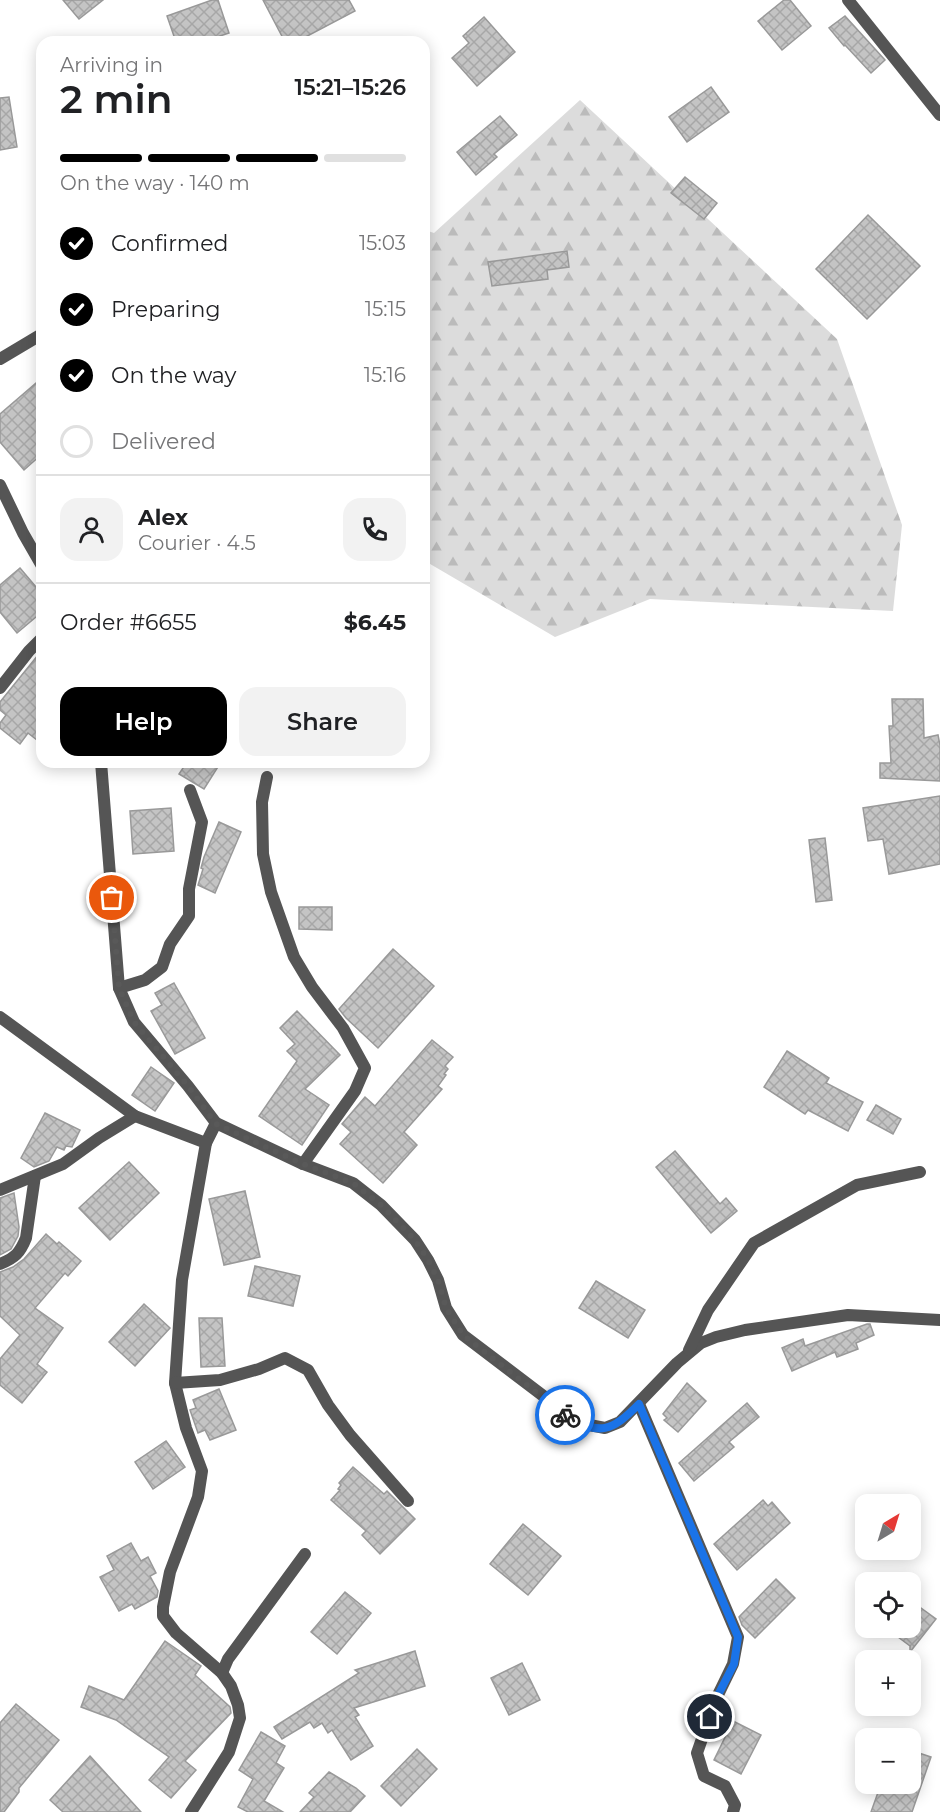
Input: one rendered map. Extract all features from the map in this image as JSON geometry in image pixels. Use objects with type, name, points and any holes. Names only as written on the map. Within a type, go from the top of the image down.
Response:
[{"type":"street","points":[[848,0],[940,115]]},
{"type":"street","points":[[0,359],[36,338]]},
{"type":"street","points":[[0,485],[36,556]]},
{"type":"street","points":[[0,688],[36,644]]},
{"type":"street","points":[[101,768],[119,988],[134,1022],[188,1086],[216,1124],[303,1164],[353,1183],[381,1205],[415,1240],[428,1260],[438,1280],[446,1308],[463,1335],[563,1413],[579,1423],[605,1428],[620,1422],[677,1362],[701,1343],[745,1330],[848,1315],[940,1320]]},
{"type":"street","points":[[267,777],[262,802],[263,854],[271,892],[294,957],[312,987],[343,1028],[366,1068],[355,1091],[303,1164]]},
{"type":"street","points":[[119,988],[145,980],[162,967],[170,945],[189,916],[189,889],[202,822],[190,790]]},
{"type":"street","points":[[0,1017],[135,1116],[206,1143]]},
{"type":"street","points":[[0,1191],[63,1164],[135,1116]]},
{"type":"street","points":[[191,1812],[229,1752],[240,1718],[231,1686],[222,1673],[176,1633],[163,1616],[170,1572],[198,1497],[202,1471],[186,1428],[175,1383],[182,1280],[206,1143],[216,1124]]},
{"type":"street","points":[[687,1354],[708,1310],[754,1243],[857,1185],[920,1172]]},
{"type":"street","points":[[0,1264],[20,1253],[35,1176]]},
{"type":"street","points":[[175,1383],[220,1380],[259,1369],[285,1358],[308,1370],[328,1405],[350,1435],[408,1501]]},
{"type":"street","points":[[639,1404],[738,1637],[734,1664],[716,1699],[697,1753],[704,1776],[725,1786],[735,1805],[732,1812]]},
{"type":"street","points":[[222,1673],[228,1659],[305,1554]]},
{"type":"green space","points":[[580,100],[837,339],[902,525],[893,611],[650,599],[555,637],[430,564],[430,232],[434,233]]},
{"type":"building","points":[[63,0],[103,0],[79,19]]},
{"type":"building","points":[[218,0],[229,33],[220,36],[174,36],[167,16]]},
{"type":"building","points":[[263,0],[349,0],[355,11],[307,36],[282,36]]},
{"type":"building","points":[[784,0],[790,0],[811,26],[782,50],[758,21]]},
{"type":"building","points":[[845,16],[885,60],[871,73],[829,28]]},
{"type":"building","points":[[484,17],[515,52],[477,86],[452,58],[469,43],[463,36]]},
{"type":"building","points":[[711,87],[729,112],[687,142],[669,117]]},
{"type":"building","points":[[9,97],[17,147],[0,150],[0,98]]},
{"type":"building","points":[[500,116],[517,135],[494,154],[497,157],[476,175],[457,152]]},
{"type":"building","points":[[685,177],[717,203],[704,219],[671,193]]},
{"type":"building","points":[[868,215],[920,266],[867,319],[816,269]]},
{"type":"building","points":[[567,251],[569,267],[547,270],[548,279],[492,286],[488,262]]},
{"type":"building","points":[[36,383],[36,459],[24,470],[0,442],[0,414]]},
{"type":"building","points":[[20,568],[36,587],[36,617],[17,633],[0,612],[0,585]]},
{"type":"building","points":[[36,657],[36,739],[28,733],[20,744],[0,728],[0,723],[6,715],[0,710],[0,702]]},
{"type":"building","points":[[892,699],[923,699],[924,738],[938,735],[940,781],[880,778],[880,763],[891,763],[889,726],[893,726]]},
{"type":"building","points":[[183,768],[217,768],[204,789],[179,774]]},
{"type":"building","points":[[940,796],[940,864],[889,874],[883,839],[868,841],[863,808]]},
{"type":"building","points":[[171,808],[174,851],[133,854],[130,811]]},
{"type":"building","points":[[219,822],[241,832],[215,893],[198,885],[204,857]]},
{"type":"building","points":[[825,838],[832,900],[816,902],[809,840]]},
{"type":"building","points":[[299,907],[332,907],[332,930],[299,929]]},
{"type":"building","points":[[393,949],[434,986],[378,1048],[339,1009]]},
{"type":"building","points":[[174,983],[205,1038],[175,1054],[151,1011],[162,1005],[155,993]]},
{"type":"building","points":[[297,1011],[340,1055],[305,1089],[329,1105],[302,1145],[259,1116],[297,1061],[287,1051],[295,1044],[280,1028]]},
{"type":"building","points":[[432,1040],[453,1057],[445,1066],[448,1069],[444,1074],[446,1075],[438,1086],[442,1089],[404,1132],[417,1145],[383,1183],[340,1144],[351,1132],[342,1124],[365,1097],[375,1106]]},
{"type":"building","points":[[787,1051],[829,1078],[826,1083],[863,1102],[848,1131],[808,1110],[805,1114],[764,1087]]},
{"type":"building","points":[[151,1067],[174,1083],[155,1111],[132,1095]]},
{"type":"building","points":[[876,1105],[901,1119],[893,1134],[867,1120]]},
{"type":"building","points":[[45,1113],[80,1130],[72,1147],[66,1146],[64,1150],[57,1147],[49,1161],[34,1167],[21,1158]]},
{"type":"building","points":[[675,1151],[720,1204],[726,1198],[737,1211],[711,1233],[656,1167]]},
{"type":"building","points":[[129,1162],[159,1193],[110,1240],[79,1208]]},
{"type":"building","points":[[245,1191],[260,1257],[224,1265],[209,1199]]},
{"type":"building","points":[[14,1193],[19,1227],[18,1236],[11,1249],[0,1255],[0,1198]]},
{"type":"building","points":[[46,1234],[81,1261],[68,1276],[65,1273],[35,1308],[63,1328],[37,1364],[47,1372],[22,1403],[0,1385],[0,1359],[20,1335],[0,1316],[0,1272],[24,1259]]},
{"type":"building","points":[[255,1266],[300,1276],[293,1306],[248,1296]]},
{"type":"building","points":[[596,1281],[645,1310],[628,1338],[579,1308]]},
{"type":"building","points":[[144,1304],[170,1328],[135,1366],[109,1342]]},
{"type":"building","points":[[199,1318],[222,1318],[225,1366],[201,1367]]},
{"type":"building","points":[[870,1324],[874,1335],[856,1343],[858,1349],[837,1357],[835,1352],[792,1371],[782,1348],[803,1339],[805,1346]]},
{"type":"building","points":[[687,1383],[706,1401],[678,1432],[664,1420],[667,1418],[663,1414]]},
{"type":"building","points":[[219,1389],[236,1430],[210,1440],[205,1430],[198,1433],[190,1410],[196,1408],[193,1400]]},
{"type":"building","points":[[747,1403],[759,1417],[729,1442],[734,1447],[694,1481],[679,1463]]},
{"type":"building","points":[[166,1441],[185,1467],[153,1489],[135,1462]]},
{"type":"building","points":[[353,1467],[384,1494],[387,1491],[415,1519],[380,1554],[362,1535],[366,1531],[331,1500],[340,1490],[338,1489],[341,1485],[339,1483]]},
{"type":"building","points":[[763,1500],[768,1506],[772,1502],[790,1523],[737,1570],[714,1544]]},
{"type":"building","points":[[523,1524],[561,1556],[528,1595],[490,1564]]},
{"type":"building","points":[[131,1543],[141,1561],[148,1557],[156,1573],[150,1576],[158,1591],[157,1597],[135,1609],[132,1604],[119,1611],[100,1577],[114,1570],[107,1556]]},
{"type":"building","points":[[776,1579],[795,1598],[755,1638],[742,1625],[739,1617]]},
{"type":"building","points":[[345,1592],[371,1613],[337,1654],[311,1632]]},
{"type":"building","points":[[921,1608],[936,1619],[912,1650],[899,1638],[921,1638]]},
{"type":"building","points":[[165,1641],[201,1666],[195,1675],[230,1707],[231,1713],[185,1761],[196,1770],[171,1798],[149,1780],[169,1757],[116,1720],[81,1707],[89,1686],[124,1700]]},
{"type":"building","points":[[415,1651],[425,1686],[354,1708],[359,1715],[355,1717],[373,1746],[351,1760],[332,1730],[328,1733],[322,1723],[314,1728],[310,1722],[282,1739],[274,1727],[359,1673],[355,1670]]},
{"type":"building","points":[[522,1663],[540,1700],[509,1715],[491,1678]]},
{"type":"building","points":[[16,1704],[59,1740],[19,1788],[19,1792],[4,1812],[0,1812],[0,1723]]},
{"type":"building","points":[[733,1721],[761,1735],[741,1774],[714,1760]]},
{"type":"building","points":[[261,1732],[285,1746],[276,1763],[284,1768],[264,1801],[283,1812],[248,1812],[238,1807],[253,1779],[239,1770]]},
{"type":"building","points":[[417,1749],[437,1769],[401,1806],[381,1786]]},
{"type":"building","points":[[921,1754],[931,1757],[921,1786]]},
{"type":"building","points":[[90,1756],[141,1812],[63,1812],[50,1800]]},
{"type":"building","points":[[329,1772],[365,1796],[350,1812],[300,1812],[314,1797],[309,1793]]},
{"type":"building","points":[[877,1794],[918,1794],[912,1812],[871,1812]]},
{"type":"way so far","points":[[112,898],[119,988],[122,1000],[150,1044],[188,1086],[216,1124],[303,1164],[353,1183],[381,1205],[415,1240],[428,1260],[438,1280],[446,1308],[463,1335],[565,1415]]},
{"type":"route","points":[[565,1415],[579,1423],[594,1427],[613,1427],[639,1404],[738,1637],[734,1664],[716,1699],[710,1717]]}]
